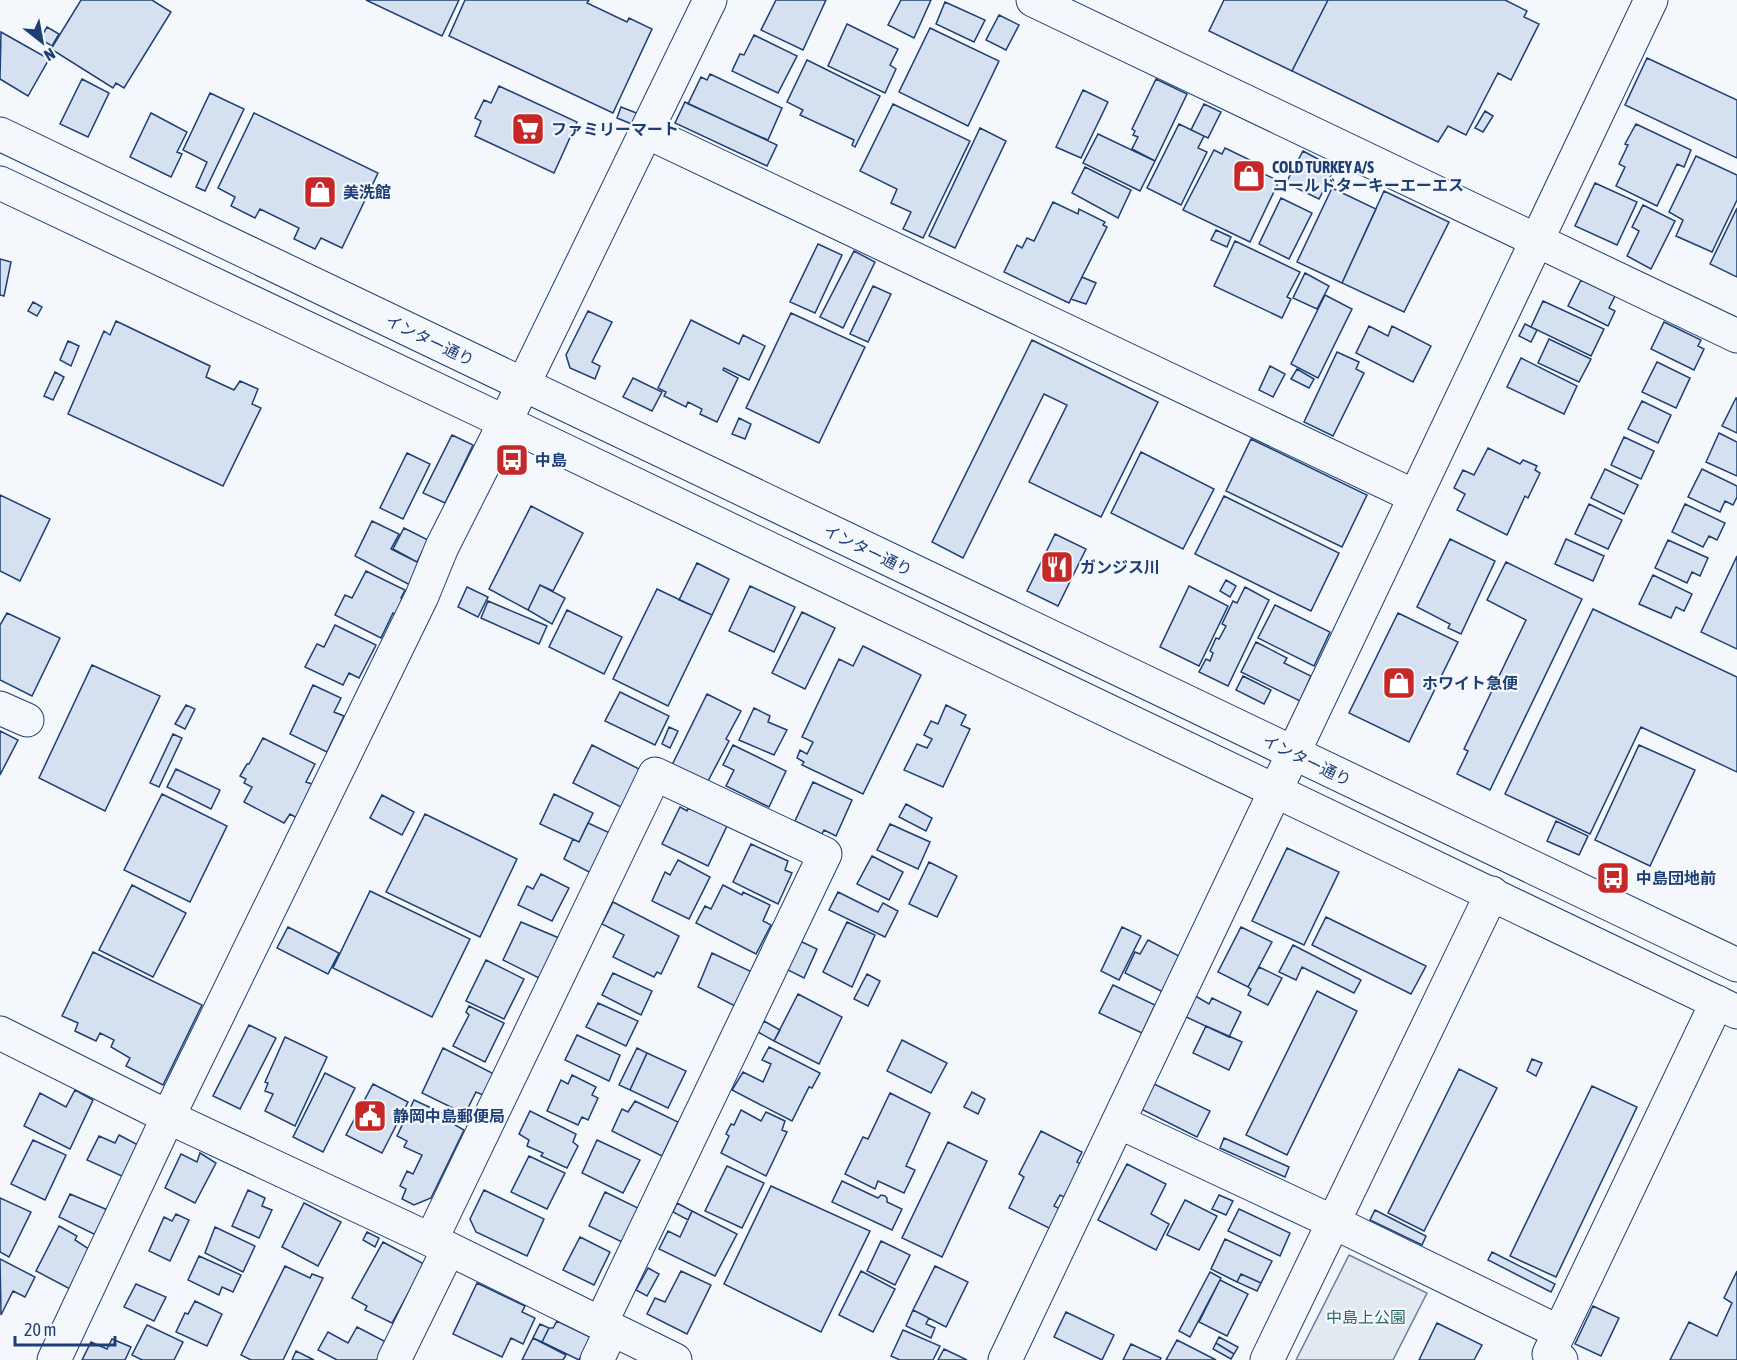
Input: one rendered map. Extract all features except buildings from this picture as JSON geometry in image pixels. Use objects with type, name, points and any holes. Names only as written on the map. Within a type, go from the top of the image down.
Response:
[{"type":"street","points":[[54,1360],[168,1117],[406,628],[442,547],[523,386],[710,0]]},
{"type":"street","points":[[1034,0],[1737,336]]},
{"type":"street","points":[[1005,1360],[1651,0]]},
{"type":"street","points":[[646,132],[1414,495]]},
{"type":"street","name":"インター通り","points":[[4,134],[523,386],[1737,965]]},
{"type":"street","points":[[0,183],[1727,1007],[1560,1346],[1333,1222],[1119,1122]]},
{"type":"street","points":[[394,1360],[439,1245],[655,774],[825,854],[607,1326],[597,1360]]},
{"type":"street","points":[[1267,1360],[1492,893]]},
{"type":"street","points":[[0,1033],[168,1117],[675,1360]]},
{"type":"green space","name":"中島上公園","points":[[1349,1255],[1427,1293],[1393,1360],[1296,1360]]},
{"type":"place","name":"ファミリーマート","points":[[528,129]]},
{"type":"place","name":"COLD TURKEY A/S コールドターキーエーエス","points":[[1249,176]]},
{"type":"place","name":"美洗館","points":[[320,192]]},
{"type":"place","name":"中島","points":[[512,460]]},
{"type":"place","name":"ガンジス川","points":[[1057,567]]},
{"type":"place","name":"ホワイト急便","points":[[1399,683]]},
{"type":"place","name":"中島団地前","points":[[1613,878]]},
{"type":"place","name":"静岡中島郵便局","points":[[370,1116]]}]
